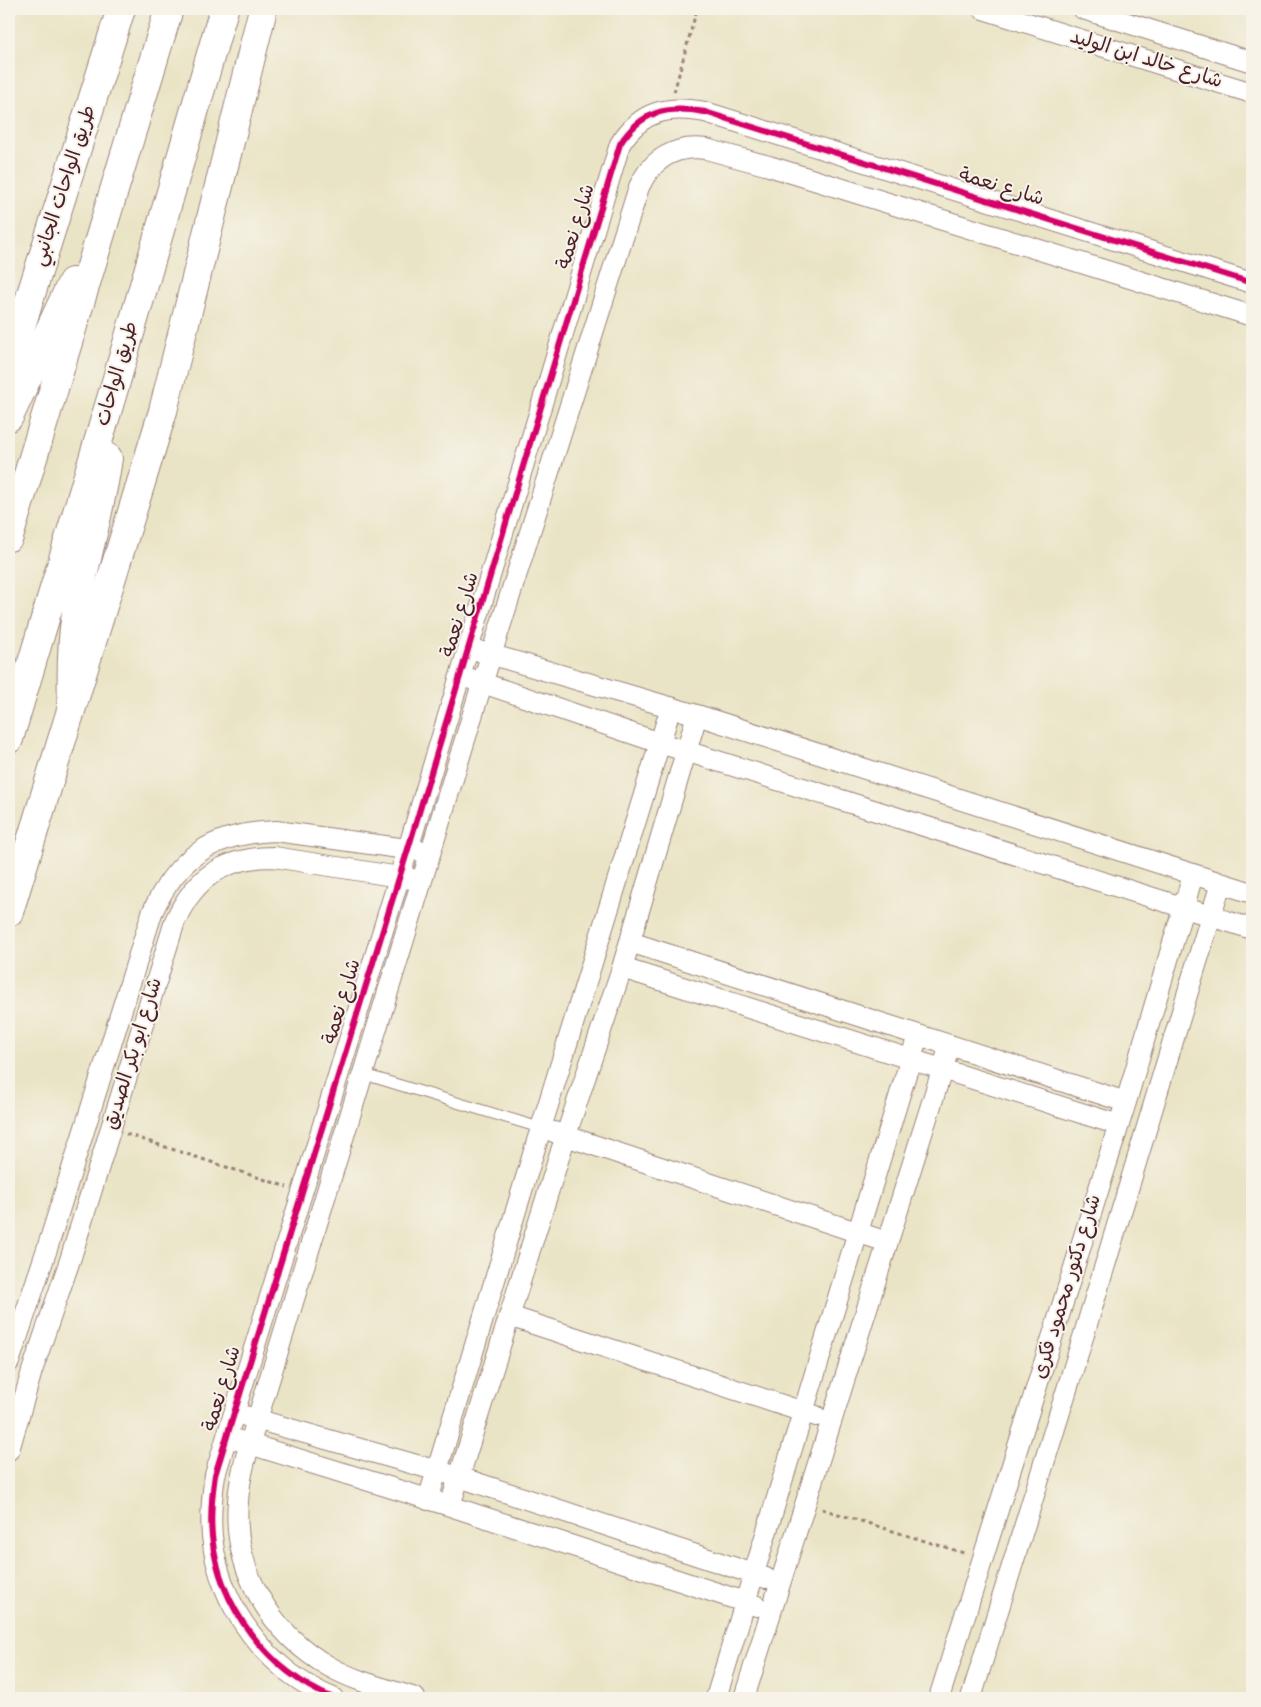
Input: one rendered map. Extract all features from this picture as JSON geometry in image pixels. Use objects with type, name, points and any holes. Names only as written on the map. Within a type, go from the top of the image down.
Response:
[{"type":"main road","name":"طريق الواحات الجانبي","points":[[9,364],[121,9]]},
{"type":"main road","points":[[9,537],[169,9]]},
{"type":"main road","name":"طريق الواحات","points":[[9,739],[113,392],[224,9]]},
{"type":"main road","points":[[9,912],[163,411],[263,9]]},
{"type":"main road","points":[[9,417],[114,192]]},
{"type":"main road","points":[[72,706],[71,667],[73,636],[79,597],[108,462],[112,429],[113,392]]},
{"type":"street","name":"شارع خالد ابن الوليد","points":[[983,9],[1252,93]]},
{"type":"street","name":"شارع خالد ابن الوليد","points":[[1083,9],[1252,62]]},
{"type":"street","name":"شارع نعمة","points":[[333,1698],[304,1684],[268,1654],[244,1625],[229,1598],[215,1557],[211,1516],[214,1475],[408,849],[620,144],[635,125],[645,118],[669,109],[682,108],[705,112],[1252,283]]},
{"type":"street","points":[[769,166],[780,136]]},
{"type":"street","name":"شارع نعمة","points":[[415,1698],[373,1692],[313,1656],[283,1630],[270,1614],[250,1579],[244,1560],[238,1521],[240,1481],[482,684],[639,187],[644,177],[657,161],[675,150],[685,148],[706,149],[769,166],[1252,316]]},
{"type":"street","points":[[1146,283],[1156,254]]},
{"type":"street","points":[[468,647],[697,715],[1252,893]]},
{"type":"street","points":[[460,675],[687,752],[1252,929]]},
{"type":"street","points":[[428,1500],[540,1128],[671,707]]},
{"type":"street","points":[[450,1506],[566,1135],[622,968],[697,715]]},
{"type":"street","name":"شارع ابو بكر الصديق","points":[[9,1362],[47,1249],[152,913],[161,892],[174,874],[190,858],[210,845],[230,836],[253,832],[276,831],[430,853]]},
{"type":"street","name":"شارع ابو بكر الصديق","points":[[9,1450],[32,1371],[71,1256],[175,921],[188,897],[206,877],[230,864],[256,857],[274,857],[422,881]]},
{"type":"street","name":"شارع دكتور محمود فكرى","points":[[939,1698],[1126,1102],[1193,875]]},
{"type":"street","name":"شارع دكتور محمود فكرى","points":[[971,1698],[1221,883]]},
{"type":"street","points":[[630,942],[1126,1102]]},
{"type":"street","points":[[622,968],[1118,1125]]},
{"type":"street","points":[[716,1698],[918,1035]]},
{"type":"street","points":[[744,1698],[950,1045]]},
{"type":"street","points":[[540,1128],[887,1242]]},
{"type":"street","points":[[509,1316],[831,1421]]},
{"type":"street","points":[[1052,1338],[1081,1344]]},
{"type":"street","points":[[233,1413],[459,1477],[780,1582]]},
{"type":"street","points":[[226,1436],[771,1610]]},
{"type":"street","points":[[341,1698],[348,1676]]},
{"type":"lane","points":[[363,1074],[540,1128]]},
{"type":"path","points":[[669,109],[697,9]]},
{"type":"path","points":[[110,1128],[302,1192]]},
{"type":"path","points":[[805,1503],[983,1559]]},
{"type":"cycle path","points":[[333,1698],[309,1686],[268,1654],[236,1611],[225,1587],[217,1562],[212,1536],[211,1520],[215,1475],[408,849],[620,144],[637,124],[656,113],[679,109],[705,112],[1252,283]]}]
